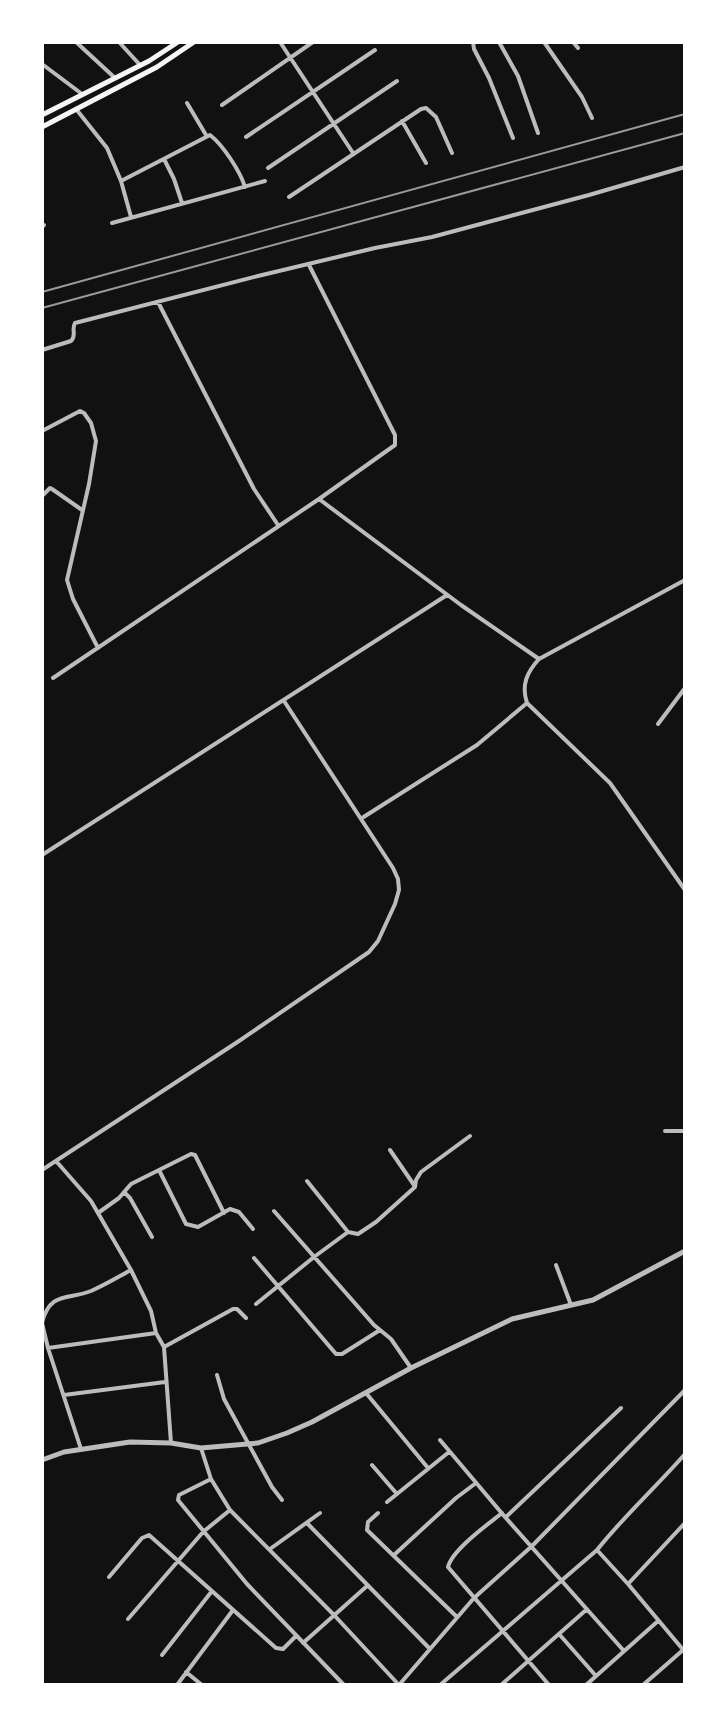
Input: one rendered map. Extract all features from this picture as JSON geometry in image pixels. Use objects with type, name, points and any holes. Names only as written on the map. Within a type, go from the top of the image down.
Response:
[{"type":"main road","points":[[42,115],[178,42]]},
{"type":"main road","points":[[42,127],[157,67],[194,42]]},
{"type":"street","points":[[76,42],[115,78]]},
{"type":"street","points":[[119,42],[140,65]]},
{"type":"street","points":[[280,42],[353,154]]},
{"type":"street","points":[[222,105],[313,42]]},
{"type":"street","points":[[473,42],[513,138]]},
{"type":"street","points":[[499,42],[518,76],[538,133]]},
{"type":"street","points":[[544,42],[582,97],[592,118]]},
{"type":"street","points":[[573,42],[578,48]]},
{"type":"street","points":[[246,137],[375,50]]},
{"type":"street","points":[[42,64],[82,94]]},
{"type":"street","points":[[268,168],[397,81]]},
{"type":"street","points":[[187,103],[206,135]]},
{"type":"street","points":[[76,109],[107,148],[131,217]]},
{"type":"street","points":[[289,197],[421,109],[430,109],[436,117],[452,153]]},
{"type":"street","points":[[402,121],[426,163]]},
{"type":"street","points":[[121,181],[210,135],[238,171],[245,187]]},
{"type":"street","points":[[164,159],[182,203]]},
{"type":"street","points":[[42,350],[71,341],[75,323],[375,248],[432,237],[685,167]]},
{"type":"street","points":[[112,223],[265,181]]},
{"type":"street","points":[[53,678],[392,449],[395,435],[309,265]]},
{"type":"street","points":[[158,302],[254,489],[279,526]]},
{"type":"street","points":[[42,431],[80,411],[91,423],[96,441],[67,580],[73,599],[98,648]]},
{"type":"street","points":[[42,496],[50,488],[83,510]]},
{"type":"street","points":[[319,499],[539,659]]},
{"type":"street","points":[[685,580],[539,659],[527,675],[524,687],[527,703],[610,783],[685,890]]},
{"type":"street","points":[[42,855],[447,595]]},
{"type":"street","points":[[658,724],[685,688]]},
{"type":"street","points":[[42,1170],[369,952],[385,929],[399,890],[398,879],[362,818],[284,701]]},
{"type":"street","points":[[362,818],[477,745],[527,703]]},
{"type":"street","points":[[665,1131],[685,1131]]},
{"type":"street","points":[[307,1181],[348,1232],[358,1234],[415,1187],[421,1172],[470,1136]]},
{"type":"street","points":[[390,1150],[415,1187]]},
{"type":"street","points":[[98,1213],[119,1198],[131,1184],[189,1154],[195,1155],[224,1213]]},
{"type":"street","points":[[56,1161],[91,1201],[151,1311],[156,1333],[164,1347],[171,1443]]},
{"type":"street","points":[[159,1170],[188,1226],[198,1227],[230,1209],[253,1229]]},
{"type":"street","points":[[124,1192],[152,1237]]},
{"type":"street","points":[[274,1211],[391,1339],[411,1368]]},
{"type":"street","points":[[256,1304],[348,1232]]},
{"type":"street","points":[[42,1460],[64,1452],[130,1442],[171,1443],[201,1448],[248,1445],[287,1433],[512,1319],[593,1300],[685,1251]]},
{"type":"street","points":[[254,1258],[336,1354],[342,1354],[380,1330]]},
{"type":"street","points":[[556,1265],[571,1305]]},
{"type":"street","points":[[81,1449],[42,1323],[46,1310],[56,1300],[89,1292],[131,1270]]},
{"type":"street","points":[[164,1347],[233,1309],[246,1318]]},
{"type":"street","points":[[48,1348],[156,1333]]},
{"type":"street","points":[[217,1375],[224,1399],[282,1500]]},
{"type":"street","points":[[64,1395],[166,1382]]},
{"type":"street","points":[[201,1448],[211,1479],[230,1510],[399,1685],[474,1598],[532,1546],[685,1390]]},
{"type":"street","points":[[366,1392],[428,1468]]},
{"type":"street","points":[[549,1685],[448,1567],[448,1563],[621,1408]]},
{"type":"street","points":[[440,1440],[624,1651]]},
{"type":"street","points":[[387,1502],[449,1452]]},
{"type":"street","points":[[440,1685],[597,1550],[685,1454]]},
{"type":"street","points":[[372,1465],[397,1494]]},
{"type":"street","points":[[211,1479],[178,1498],[247,1584],[344,1685]]},
{"type":"street","points":[[393,1556],[476,1483]]},
{"type":"street","points":[[128,1619],[203,1532],[230,1510]]},
{"type":"street","points":[[269,1550],[320,1513]]},
{"type":"street","points":[[378,1513],[366,1527],[457,1617]]},
{"type":"street","points":[[307,1523],[430,1649]]},
{"type":"street","points":[[628,1584],[685,1523]]},
{"type":"street","points":[[109,1577],[142,1538],[152,1536],[280,1650],[296,1636]]},
{"type":"street","points":[[597,1550],[684,1651],[643,1685]]},
{"type":"street","points":[[303,1643],[367,1585]]},
{"type":"street","points":[[162,1655],[212,1591]]},
{"type":"street","points":[[501,1685],[587,1609]]},
{"type":"street","points":[[177,1685],[233,1610]]},
{"type":"street","points":[[586,1685],[658,1621]]},
{"type":"street","points":[[559,1634],[596,1676]]},
{"type":"street","points":[[186,1672],[202,1685]]},
{"type":"railway","points":[[42,292],[685,114]]},
{"type":"railway","points":[[42,308],[685,133]]}]
